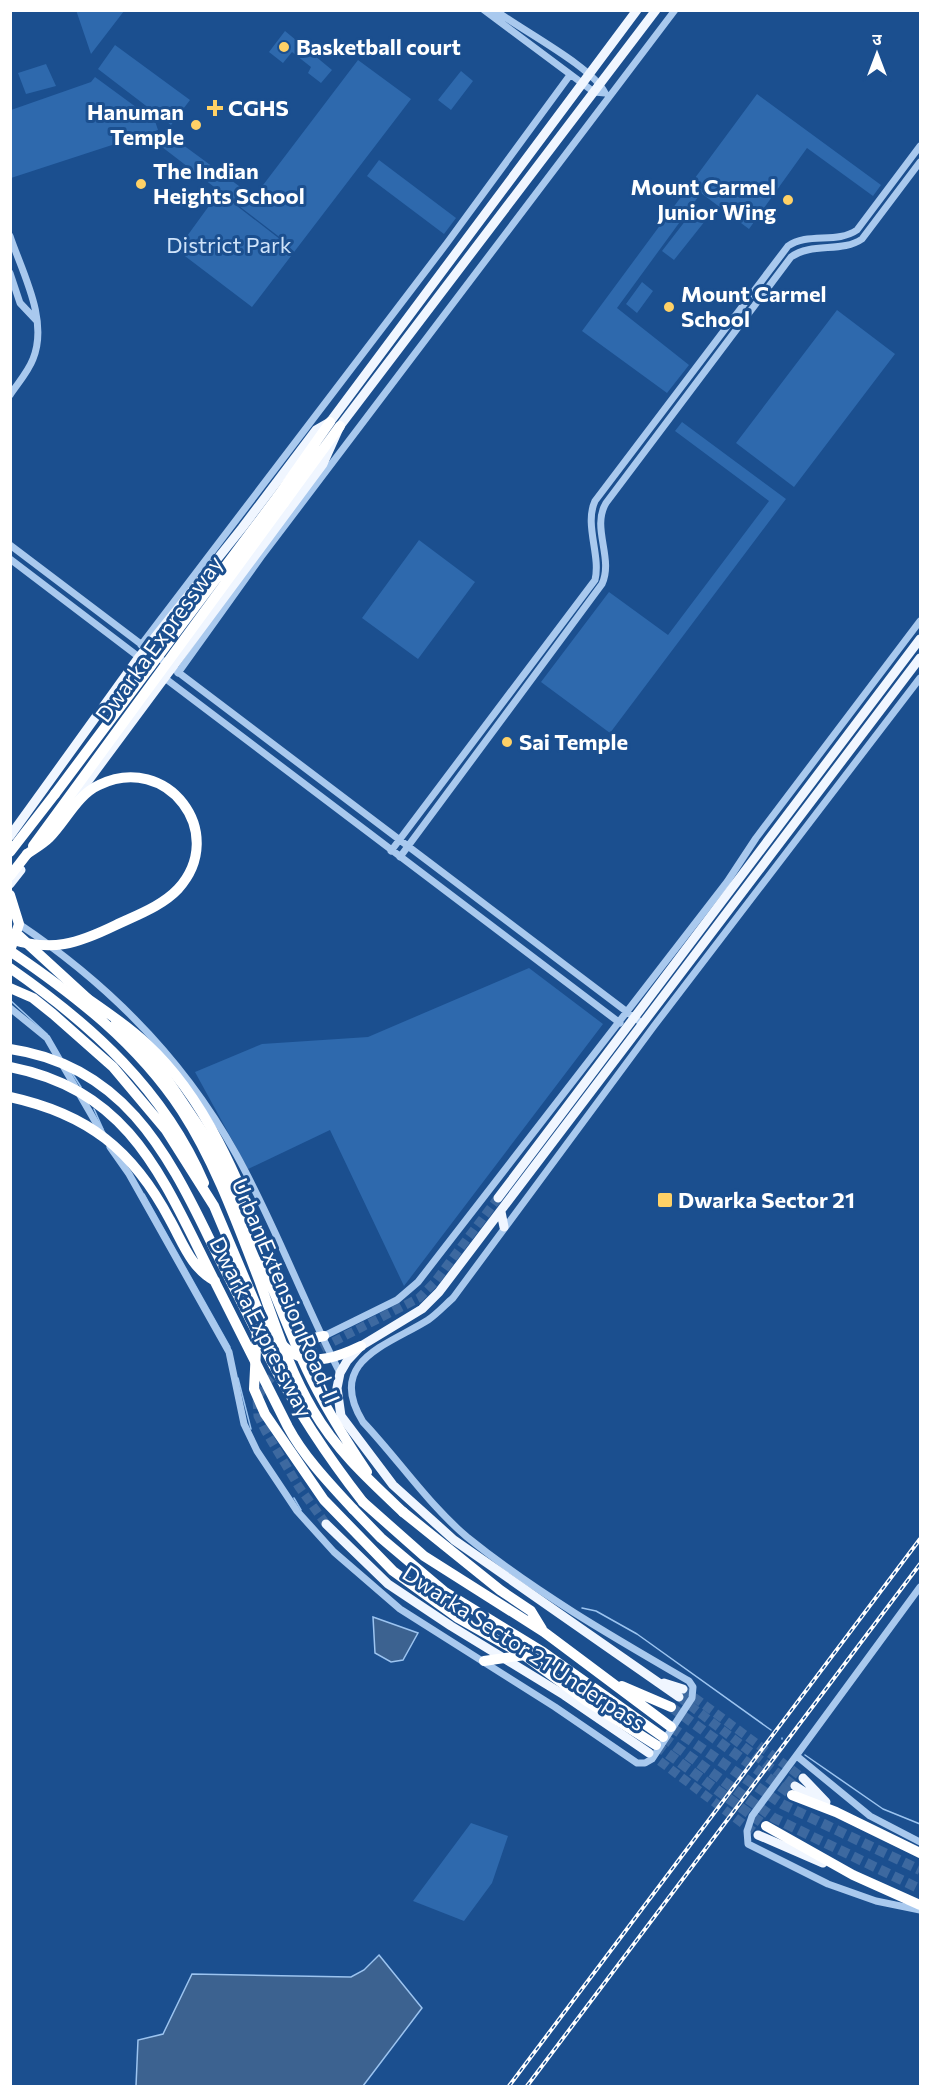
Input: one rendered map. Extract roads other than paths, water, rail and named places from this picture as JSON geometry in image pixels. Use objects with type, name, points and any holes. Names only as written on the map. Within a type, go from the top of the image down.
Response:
[{"type":"highway","name":"Dwarka Expressway","points":[[10,876],[335,424]]},
{"type":"highway","name":"Dwarka Expressway","points":[[10,852],[281,499]]},
{"type":"highway","points":[[15,932],[41,947],[70,944],[160,903],[179,888],[191,869],[196,852],[196,835],[183,802],[171,790],[146,778],[118,778],[95,786],[84,795],[48,839],[27,854]]},
{"type":"highway","points":[[10,895],[17,912],[10,951]]},
{"type":"highway","points":[[15,932],[143,1050],[183,1099],[210,1143],[241,1208],[287,1337],[300,1357],[333,1359],[361,1346]]},
{"type":"highway","name":"Urban Extension Road-II","points":[[10,951],[95,1013],[128,1045],[183,1112],[232,1212],[287,1337],[312,1409],[331,1439],[402,1512],[482,1576],[531,1611],[544,1632]]},
{"type":"highway","name":"Urban Extension Road-II","points":[[10,968],[74,1014],[117,1053],[154,1096],[196,1165],[214,1206]]},
{"type":"highway","points":[[51,979],[65,983],[117,1018],[148,1045],[196,1105],[229,1164],[273,1268],[287,1337]]},
{"type":"highway","points":[[10,988],[40,1004],[113,1067],[166,1130],[214,1206],[258,1310],[287,1337]]},
{"type":"highway","name":"Dwarka Expressway","points":[[10,1049],[45,1056],[101,1083],[145,1124],[189,1194],[302,1418],[363,1502],[424,1556],[544,1632]]},
{"type":"highway","name":"Dwarka Expressway","points":[[10,1067],[76,1089],[111,1114],[132,1134],[147,1153],[176,1202],[289,1429],[328,1482],[353,1509],[381,1538],[445,1592],[543,1652],[596,1691],[656,1745]]},
{"type":"highway","points":[[10,1096],[55,1109],[76,1119],[117,1146],[150,1184],[198,1271],[215,1281]]},
{"type":"highway","points":[[258,1310],[255,1389],[271,1422],[324,1500],[393,1571],[458,1618],[524,1655],[585,1700],[656,1745]]},
{"type":"highway","points":[[287,1337],[300,1334],[309,1339],[324,1336]]},
{"type":"highway","points":[[544,1632],[671,1727]]},
{"type":"highway","points":[[484,1661],[543,1652]]},
{"type":"highway","points":[[605,1678],[671,1707]]},
{"type":"highway","points":[[585,1700],[596,1691]]},
{"type":"highway","points":[[794,1791],[921,1853]]},
{"type":"highway","points":[[766,1826],[853,1875],[921,1905]]},
{"type":"main road","points":[[10,884],[165,678],[174,671],[323,464],[335,424],[637,10]]},
{"type":"main road","points":[[10,836],[140,657],[144,647],[316,430],[335,424],[601,84],[656,10]]},
{"type":"main road","points":[[498,1198],[622,1025],[634,1018],[921,639]]},
{"type":"main road","points":[[681,1693],[654,1680],[454,1540],[393,1485],[341,1416],[337,1399],[340,1372],[361,1346],[422,1309],[439,1292],[921,658]]},
{"type":"main road","points":[[501,1212],[504,1227]]},
{"type":"main road","name":"Dwarka Sector 21 Underpass","points":[[326,1524],[388,1584],[451,1626],[656,1745]]},
{"type":"main road","points":[[803,1778],[836,1812]]},
{"type":"main road","points":[[758,1835],[853,1875]]},
{"type":"street","points":[[484,10],[594,92]]},
{"type":"street","points":[[495,10],[601,84]]},
{"type":"street","points":[[174,671],[675,10]]},
{"type":"street","points":[[144,647],[570,75]]},
{"type":"street","points":[[391,851],[595,580],[597,567],[592,513],[595,501],[697,365],[788,246],[802,240],[846,236],[857,230],[921,146]]},
{"type":"street","points":[[400,857],[602,584],[607,568],[601,512],[612,495],[792,257],[808,249],[849,244],[862,239],[921,162]]},
{"type":"street","points":[[10,236],[37,321],[34,357],[10,395]]},
{"type":"street","points":[[10,273],[20,303],[37,321]]},
{"type":"street","points":[[10,545],[643,1024]]},
{"type":"street","points":[[10,560],[635,1034]]},
{"type":"street","points":[[324,1336],[397,1300],[418,1282],[622,1025],[626,1011],[727,882],[763,828],[921,621]]},
{"type":"street","points":[[115,638],[121,629]]},
{"type":"street","points":[[10,1008],[47,1038],[208,1312],[229,1352],[244,1424],[257,1451],[297,1510],[334,1552],[383,1596],[637,1763],[645,1764],[652,1759],[692,1698],[693,1687],[689,1681],[558,1601],[467,1537],[363,1422],[355,1409],[352,1397],[353,1378],[366,1355],[431,1318],[453,1298],[748,901],[783,860],[921,678]]},
{"type":"street","points":[[15,932],[74,964],[125,1008],[186,1077],[237,1156],[340,1372]]},
{"type":"street","points":[[921,1587],[865,1660],[798,1757],[752,1816],[747,1831],[748,1844],[828,1884],[876,1900],[921,1910]]},
{"type":"street","points":[[551,1610],[558,1601]]},
{"type":"street","points":[[798,1757],[870,1816],[921,1842]]},
{"type":"waterway","points":[[10,1000],[47,1034]]},
{"type":"waterway","points":[[72,1073],[81,1087]]},
{"type":"waterway","points":[[94,1109],[103,1129]]},
{"type":"waterway","points":[[144,1194],[230,1347]]},
{"type":"waterway","points":[[238,1378],[251,1429]]},
{"type":"waterway","points":[[294,1498],[301,1510]]},
{"type":"waterway","points":[[582,1608],[596,1611],[637,1634],[771,1730]]},
{"type":"waterway","points":[[805,1755],[883,1809],[920,1824]]},
{"type":"tunnel","points":[[326,1524],[299,1487],[266,1432],[258,1416],[257,1399],[265,1384],[280,1369],[419,1298],[434,1283],[498,1198]]},
{"type":"tunnel","points":[[683,1689],[803,1778]]},
{"type":"tunnel","points":[[679,1697],[795,1786]]},
{"type":"tunnel","points":[[671,1707],[792,1795]]},
{"type":"tunnel","points":[[671,1727],[782,1804],[920,1870]]},
{"type":"tunnel","points":[[663,1737],[774,1818],[920,1889]]},
{"type":"tunnel","points":[[656,1745],[766,1826]]},
{"type":"tunnel","points":[[649,1753],[758,1835]]},
{"type":"railway","points":[[509,2086],[920,1539]]},
{"type":"railway","points":[[527,2086],[920,1564]]},
{"type":"place","name":"Basketball court","points":[[284,47]]},
{"type":"place","name":"CGHS","points":[[215,108]]},
{"type":"place","name":"Hanuman Temple","points":[[196,125]]},
{"type":"place","name":"The Indian Heights School","points":[[141,184]]},
{"type":"place","name":"Mount Carmel Junior Wing","points":[[788,200]]},
{"type":"place","name":"Mount Carmel School","points":[[669,307]]},
{"type":"place","name":"Sai Temple","points":[[507,742]]},
{"type":"place","name":"Dwarka Sector 21","points":[[665,1200]]},
{"type":"park label","name":"District Park","points":[[229,245]]}]
